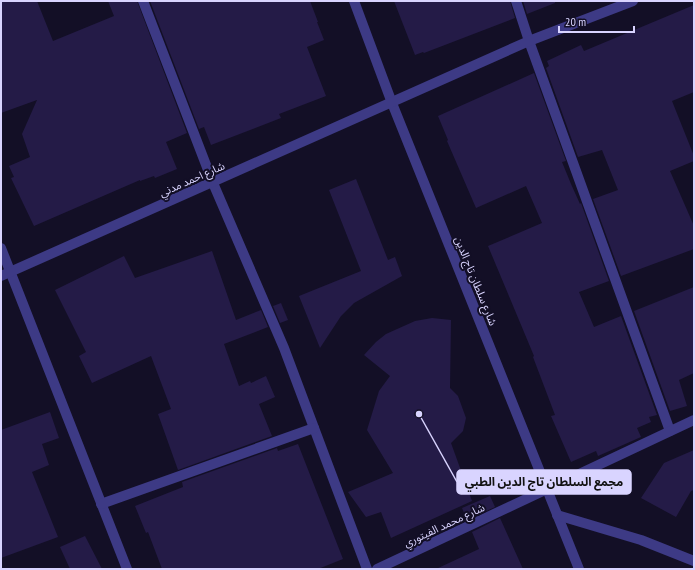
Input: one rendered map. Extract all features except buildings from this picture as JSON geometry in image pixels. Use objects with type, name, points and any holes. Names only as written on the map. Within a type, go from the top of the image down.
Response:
[{"type":"street","points":[[143,1],[213,183],[284,348],[367,569]]},
{"type":"street","name":"شارع سلطان تاج الدين","points":[[354,1],[392,103],[578,569]]},
{"type":"street","points":[[516,1],[529,41],[670,431]]},
{"type":"street","name":"شارع احمد مدني","points":[[1,276],[213,183],[529,41],[633,1]]},
{"type":"street","points":[[1,248],[127,569]]},
{"type":"street","name":"شارع محمد الفيتوري","points":[[377,569],[694,420]]},
{"type":"street","points":[[101,504],[314,428]]},
{"type":"street","points":[[557,515],[640,540],[694,561]]},
{"type":"place","name":"مجمع السلطان تاج الدين الطبي","points":[[419,414]]}]
